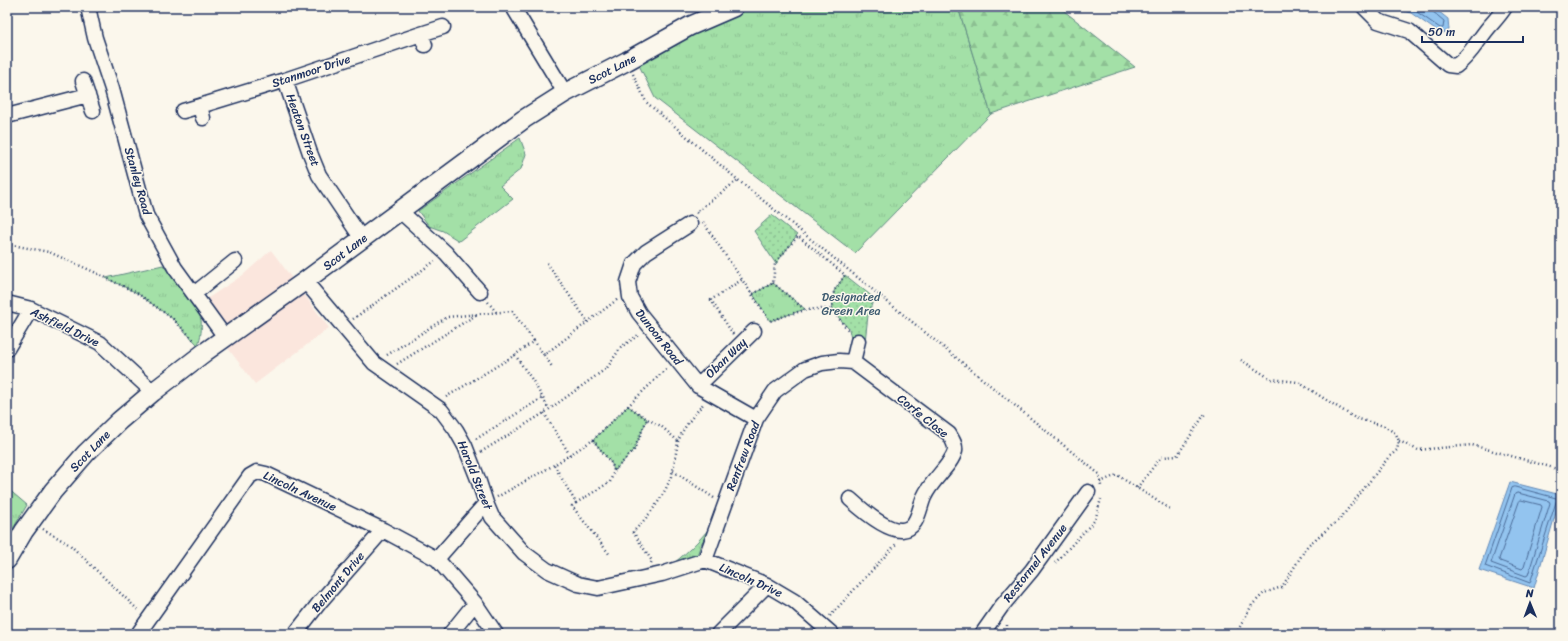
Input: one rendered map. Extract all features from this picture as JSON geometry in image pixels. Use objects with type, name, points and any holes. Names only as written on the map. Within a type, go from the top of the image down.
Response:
[{"type":"main road","name":"Scot Lane","points":[[7,560],[53,491],[86,453],[119,421],[153,392],[205,352],[305,281],[524,119],[565,93],[690,26],[734,7]]},
{"type":"street","name":"Stanley Road","points":[[88,7],[95,38],[116,102],[146,215],[175,268],[225,337]]},
{"type":"street","points":[[513,7],[565,93]]},
{"type":"street","points":[[1364,7],[1378,21],[1409,31],[1448,65],[1456,66],[1463,61],[1489,27],[1500,16],[1505,7]]},
{"type":"street","name":"Stanmoor Drive","points":[[183,111],[201,112],[285,80],[423,39],[443,27]]},
{"type":"street","name":"Heaton Street","points":[[285,80],[319,175],[362,239]]},
{"type":"street","points":[[83,81],[93,111]]},
{"type":"street","points":[[7,116],[88,95]]},
{"type":"street","points":[[400,211],[446,253],[480,292]]},
{"type":"street","name":"Dunoon Road","points":[[690,224],[646,252],[634,264],[628,282],[630,297],[639,313],[698,386],[756,419]]},
{"type":"street","points":[[194,294],[235,261]]},
{"type":"street","name":"Harold Street","points":[[305,281],[380,367],[441,410],[456,430],[467,452],[492,517],[524,553],[547,570],[578,584],[598,588],[662,574],[705,560]]},
{"type":"street","name":"Ashfield Drive","points":[[7,303],[31,309],[100,343],[153,392]]},
{"type":"street","points":[[7,349],[31,309]]},
{"type":"street","name":"Oban Way","points":[[698,386],[754,331]]},
{"type":"street","points":[[853,362],[858,341]]},
{"type":"street","name":"Renfrew Road","points":[[705,560],[756,419],[775,391],[805,369],[822,363],[839,361],[853,362]]},
{"type":"street","name":"Corfe Close","points":[[853,362],[949,434],[954,444],[955,450],[949,463],[932,482],[924,497],[916,520],[910,527]]},
{"type":"street","name":"Lincoln Avenue","points":[[138,634],[250,476],[257,472],[266,474],[383,530],[437,559],[475,603],[496,634]]},
{"type":"street","name":"Restormel Avenue","points":[[982,634],[1001,607],[1097,492]]},
{"type":"street","points":[[850,499],[866,512],[890,527],[901,530],[910,527]]},
{"type":"street","points":[[437,559],[486,503]]},
{"type":"street","name":"Belmont Drive","points":[[295,634],[320,602],[383,530]]},
{"type":"street","name":"Lincoln Drive","points":[[705,560],[768,585],[794,601],[827,630]]},
{"type":"street","points":[[718,634],[768,585]]},
{"type":"street","points":[[450,634],[475,603]]},
{"type":"path","points":[[627,61],[646,102],[738,180],[1100,474],[1095,520],[1053,566]]},
{"type":"path","points":[[738,180],[696,212],[770,321],[805,309],[820,308],[832,310],[849,329],[851,339],[858,341]]},
{"type":"path","points":[[773,283],[775,263],[798,236],[845,275],[834,291],[832,310]]},
{"type":"path","points":[[7,244],[49,252],[137,293],[173,319],[205,352]]},
{"type":"path","points":[[343,326],[446,253]]},
{"type":"path","points":[[547,263],[588,322]]},
{"type":"path","points":[[740,344],[711,300],[743,280]]},
{"type":"path","points":[[753,294],[773,283]]},
{"type":"path","points":[[773,283],[805,309]]},
{"type":"path","points":[[544,355],[621,297]]},
{"type":"path","points":[[380,367],[447,317],[512,311],[553,368]]},
{"type":"path","points":[[380,367],[478,314]]},
{"type":"path","points":[[467,452],[550,409],[607,368],[622,348],[650,327]]},
{"type":"path","points":[[433,404],[515,355],[534,341]]},
{"type":"path","points":[[515,355],[550,409]]},
{"type":"path","points":[[486,503],[554,465],[593,440],[676,359]]},
{"type":"path","points":[[1236,634],[1252,605],[1264,593],[1282,587],[1308,545],[1340,519],[1388,458],[1397,450],[1398,441],[1396,434],[1384,426],[1355,418],[1298,382],[1271,379],[1241,360]]},
{"type":"path","points":[[649,567],[652,561],[633,532],[663,494],[673,471],[678,442],[687,425],[711,393]]},
{"type":"path","points":[[467,452],[542,398]]},
{"type":"path","points":[[628,406],[646,419],[661,426],[678,442]]},
{"type":"path","points":[[1137,488],[1161,457],[1176,456],[1206,412]]},
{"type":"path","points":[[544,413],[570,455]]},
{"type":"path","points":[[610,555],[572,506],[610,482],[614,471],[634,450],[646,419]]},
{"type":"path","points":[[593,440],[612,464],[614,471]]},
{"type":"path","points":[[1398,441],[1418,450],[1472,445],[1561,470]]},
{"type":"path","points":[[554,465],[576,503]]},
{"type":"path","points":[[673,471],[724,506]]},
{"type":"path","points":[[1100,482],[1117,475],[1170,509]]},
{"type":"path","points":[[31,522],[70,545],[148,620]]},
{"type":"path","points":[[827,630],[910,527]]},
{"type":"path","points":[[1007,634],[1006,630],[1009,617]]},
{"type":"shaded area","points":[[271,250],[329,328],[255,384],[196,306],[243,275]]},
{"type":"green space","points":[[742,7],[958,7],[991,114],[855,253],[655,98],[635,57]]},
{"type":"green space","points":[[958,7],[1059,7],[1135,67],[991,114]]},
{"type":"green space","points":[[520,138],[526,154],[521,169],[500,186],[513,199],[459,241],[443,231],[429,226],[418,211]]},
{"type":"green space","points":[[772,215],[797,235],[776,264],[754,231]]},
{"type":"green space","points":[[163,265],[190,300],[199,315],[201,320],[201,336],[198,345],[173,319],[137,293],[106,278]]},
{"type":"green space","name":"Designated Green Area","points":[[845,275],[874,298],[868,315],[865,342],[851,339],[849,329],[832,310],[834,291]]},
{"type":"green space","points":[[773,283],[805,309],[770,321],[753,294]]},
{"type":"green space","points":[[628,406],[647,419],[634,450],[614,471],[612,464],[593,440]]},
{"type":"green space","points":[[7,488],[27,505],[7,539]]},
{"type":"green space","points":[[715,521],[701,544],[696,558],[674,563],[696,543]]},
{"type":"water","points":[[1385,7],[1433,7],[1448,19],[1449,30],[1441,34],[1411,13]]},
{"type":"water","points":[[1510,482],[1561,495],[1534,588],[1479,570]]}]
